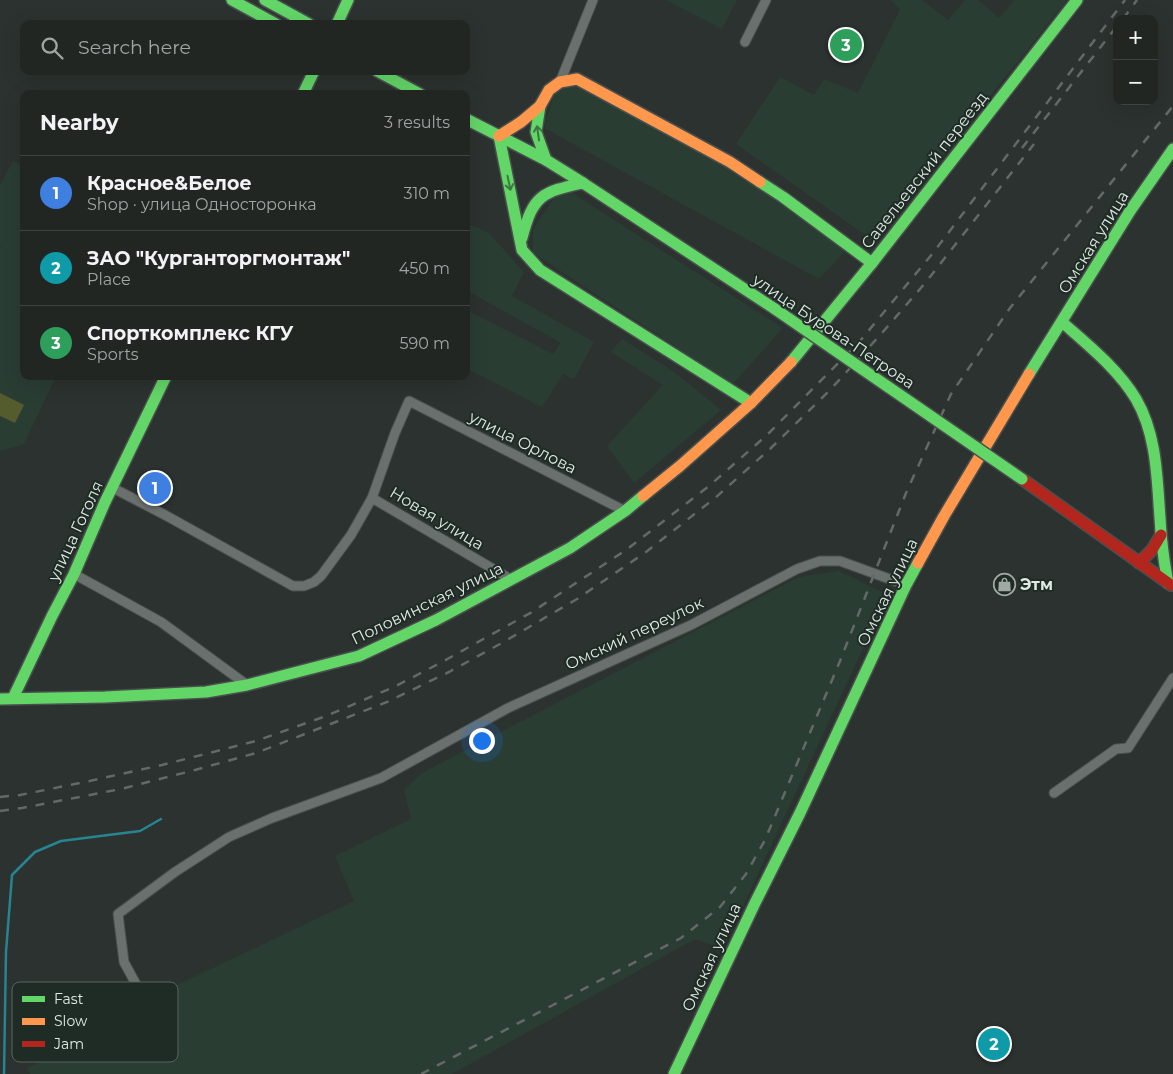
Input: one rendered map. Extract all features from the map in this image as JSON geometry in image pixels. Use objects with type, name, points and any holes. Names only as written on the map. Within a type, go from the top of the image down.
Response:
[{"type":"main road","points":[[232,0],[269,20]]},
{"type":"main road","points":[[266,0],[302,20]]},
{"type":"main road","points":[[339,20],[348,0]]},
{"type":"main road","name":"Савельевский переезд","points":[[795,358],[872,263],[1077,0]]},
{"type":"main road","points":[[305,90],[312,75]]},
{"type":"main road","points":[[384,75],[413,90]]},
{"type":"main road","points":[[751,403],[540,270],[522,250],[498,136],[521,122],[540,106],[549,90],[560,82],[577,79],[730,162],[783,197],[872,263]]},
{"type":"main road","points":[[540,106],[536,132],[546,160]]},
{"type":"main road","name":"улица Бурова-Петрова","points":[[470,121],[546,160],[775,309],[1022,479],[1170,585]]},
{"type":"main road","name":"Омская улица","points":[[674,1074],[800,813],[906,585],[999,423],[1130,212],[1173,149]]},
{"type":"main road","points":[[521,240],[528,215],[537,201],[550,191],[583,183]]},
{"type":"main road","points":[[1062,322],[1091,347],[1120,378],[1136,399],[1143,413],[1150,433],[1156,472],[1161,535],[1170,585]]},
{"type":"main road","name":"Половинская улица","points":[[0,699],[105,697],[206,692],[247,685],[359,656],[436,620],[570,548],[624,511],[680,466],[751,403],[795,358]]},
{"type":"main road","name":"улица Гоголя","points":[[13,698],[74,574],[105,502],[164,380]]},
{"type":"main road","points":[[1139,563],[1156,546],[1161,535]]},
{"type":"street","points":[[560,82],[593,0]]},
{"type":"street","points":[[745,42],[766,0]]},
{"type":"street","name":"улица Орлова","points":[[372,498],[408,401],[624,511]]},
{"type":"street","points":[[113,488],[293,586],[304,586],[314,582],[321,576],[350,535],[372,498]]},
{"type":"street","name":"Новая улица","points":[[372,498],[512,580]]},
{"type":"street","name":"Омский переулок","points":[[135,982],[124,962],[118,914],[175,872],[229,837],[272,818],[381,778],[508,708],[690,625],[797,569],[820,561],[840,561],[906,585]]},
{"type":"street","points":[[74,574],[161,622],[247,685]]},
{"type":"street","points":[[1054,793],[1116,749],[1128,748],[1173,678]]},
{"type":"shaded area","points":[[666,0],[737,0],[722,29]]},
{"type":"shaded area","points":[[891,0],[922,0],[948,20],[965,0],[978,0],[999,18],[1015,0],[1067,0],[874,241],[736,144],[780,77],[814,95],[824,79],[858,93],[900,10]]},
{"type":"shaded area","points":[[572,83],[726,164],[847,249],[819,279],[544,128],[554,94]]},
{"type":"shaded area","points":[[13,161],[20,164],[20,380],[54,380],[24,444],[0,451],[1,247],[0,185]]},
{"type":"shaded area","points":[[572,193],[783,328],[732,385],[533,253],[533,229],[554,198]]},
{"type":"shaded area","points":[[470,225],[489,233],[524,272],[512,296],[594,342],[574,379],[563,374],[542,407],[470,370],[470,312],[553,354],[561,343],[470,292]]},
{"type":"shaded area","points":[[622,339],[674,372],[721,410],[634,483],[607,446],[663,385],[611,352]]},
{"type":"shaded area","points":[[839,571],[888,595],[723,949],[695,939],[452,1074],[30,1074],[27,1068],[40,1062],[178,1062],[178,984],[354,901],[335,856],[411,819],[404,790],[422,773],[799,577]]},
{"type":"green space","points":[[0,393],[24,405],[15,423],[0,416]]},
{"type":"waterway","points":[[4,1074],[6,952],[12,875],[35,852],[61,841],[140,831],[161,819]]},
{"type":"railway","points":[[0,797],[20,795],[162,765],[256,741],[326,716],[394,687],[442,662],[532,612],[626,550],[709,486],[767,435],[860,341],[933,253],[1125,0]]},
{"type":"railway","points":[[1126,15],[1137,0]]},
{"type":"railway","points":[[1022,148],[1113,31]]},
{"type":"railway","points":[[421,1074],[681,938],[720,907],[746,874],[765,840],[840,661],[906,493],[951,394],[1010,308],[1173,106]]},
{"type":"railway","points":[[0,811],[121,789],[256,753],[387,702],[449,672],[577,599],[646,552],[715,498],[770,449],[831,389],[926,282],[1034,144]]},
{"type":"traffic: fast","points":[[232,0],[269,20]]},
{"type":"traffic: fast","points":[[265,0],[302,20]]},
{"type":"traffic: fast","points":[[339,20],[348,0]]},
{"type":"traffic: fast","points":[[791,362],[872,263],[1077,0]]},
{"type":"traffic: fast","points":[[305,90],[312,75]]},
{"type":"traffic: fast","points":[[384,75],[413,90]]},
{"type":"traffic: fast","points":[[540,106],[536,132],[546,160]]},
{"type":"traffic: fast","points":[[470,121],[546,160],[775,309]]},
{"type":"traffic: fast","points":[[499,136],[522,250],[540,270],[751,403]]},
{"type":"traffic: fast","points":[[1029,374],[1130,211],[1173,149]]},
{"type":"traffic: fast","points":[[760,182],[872,263]]},
{"type":"traffic: fast","points":[[522,238],[530,213],[541,198],[558,189],[583,183]]},
{"type":"traffic: fast","points":[[775,309],[1022,479]]},
{"type":"traffic: fast","points":[[1062,322],[1102,358],[1129,388],[1143,413],[1155,457],[1162,543],[1168,583]]},
{"type":"traffic: fast","points":[[13,698],[74,574],[105,502],[164,380]]},
{"type":"traffic: fast","points":[[0,699],[105,697],[206,692],[247,685],[359,656],[436,620],[570,548],[625,511],[643,496]]},
{"type":"traffic: fast","points":[[674,1074],[918,563]]},
{"type":"traffic: slow","points":[[499,136],[521,122],[540,106],[549,90],[560,82],[577,79],[730,162],[760,182]]},
{"type":"traffic: slow","points":[[643,496],[751,403],[791,362]]},
{"type":"traffic: slow","points":[[918,563],[1029,374]]},
{"type":"traffic: jam","points":[[1022,479],[1171,585]]},
{"type":"traffic: jam","points":[[1139,563],[1152,550],[1161,535]]},
{"type":"place","name":"Спорткомплекс КГУ","points":[[846,45]]},
{"type":"place","name":"Красное&Белое","points":[[155,488]]},
{"type":"place","name":"Этм","points":[[1004,584]]},
{"type":"place","name":"ЗАО \"Курганторгмонтаж\"","points":[[994,1044]]}]
